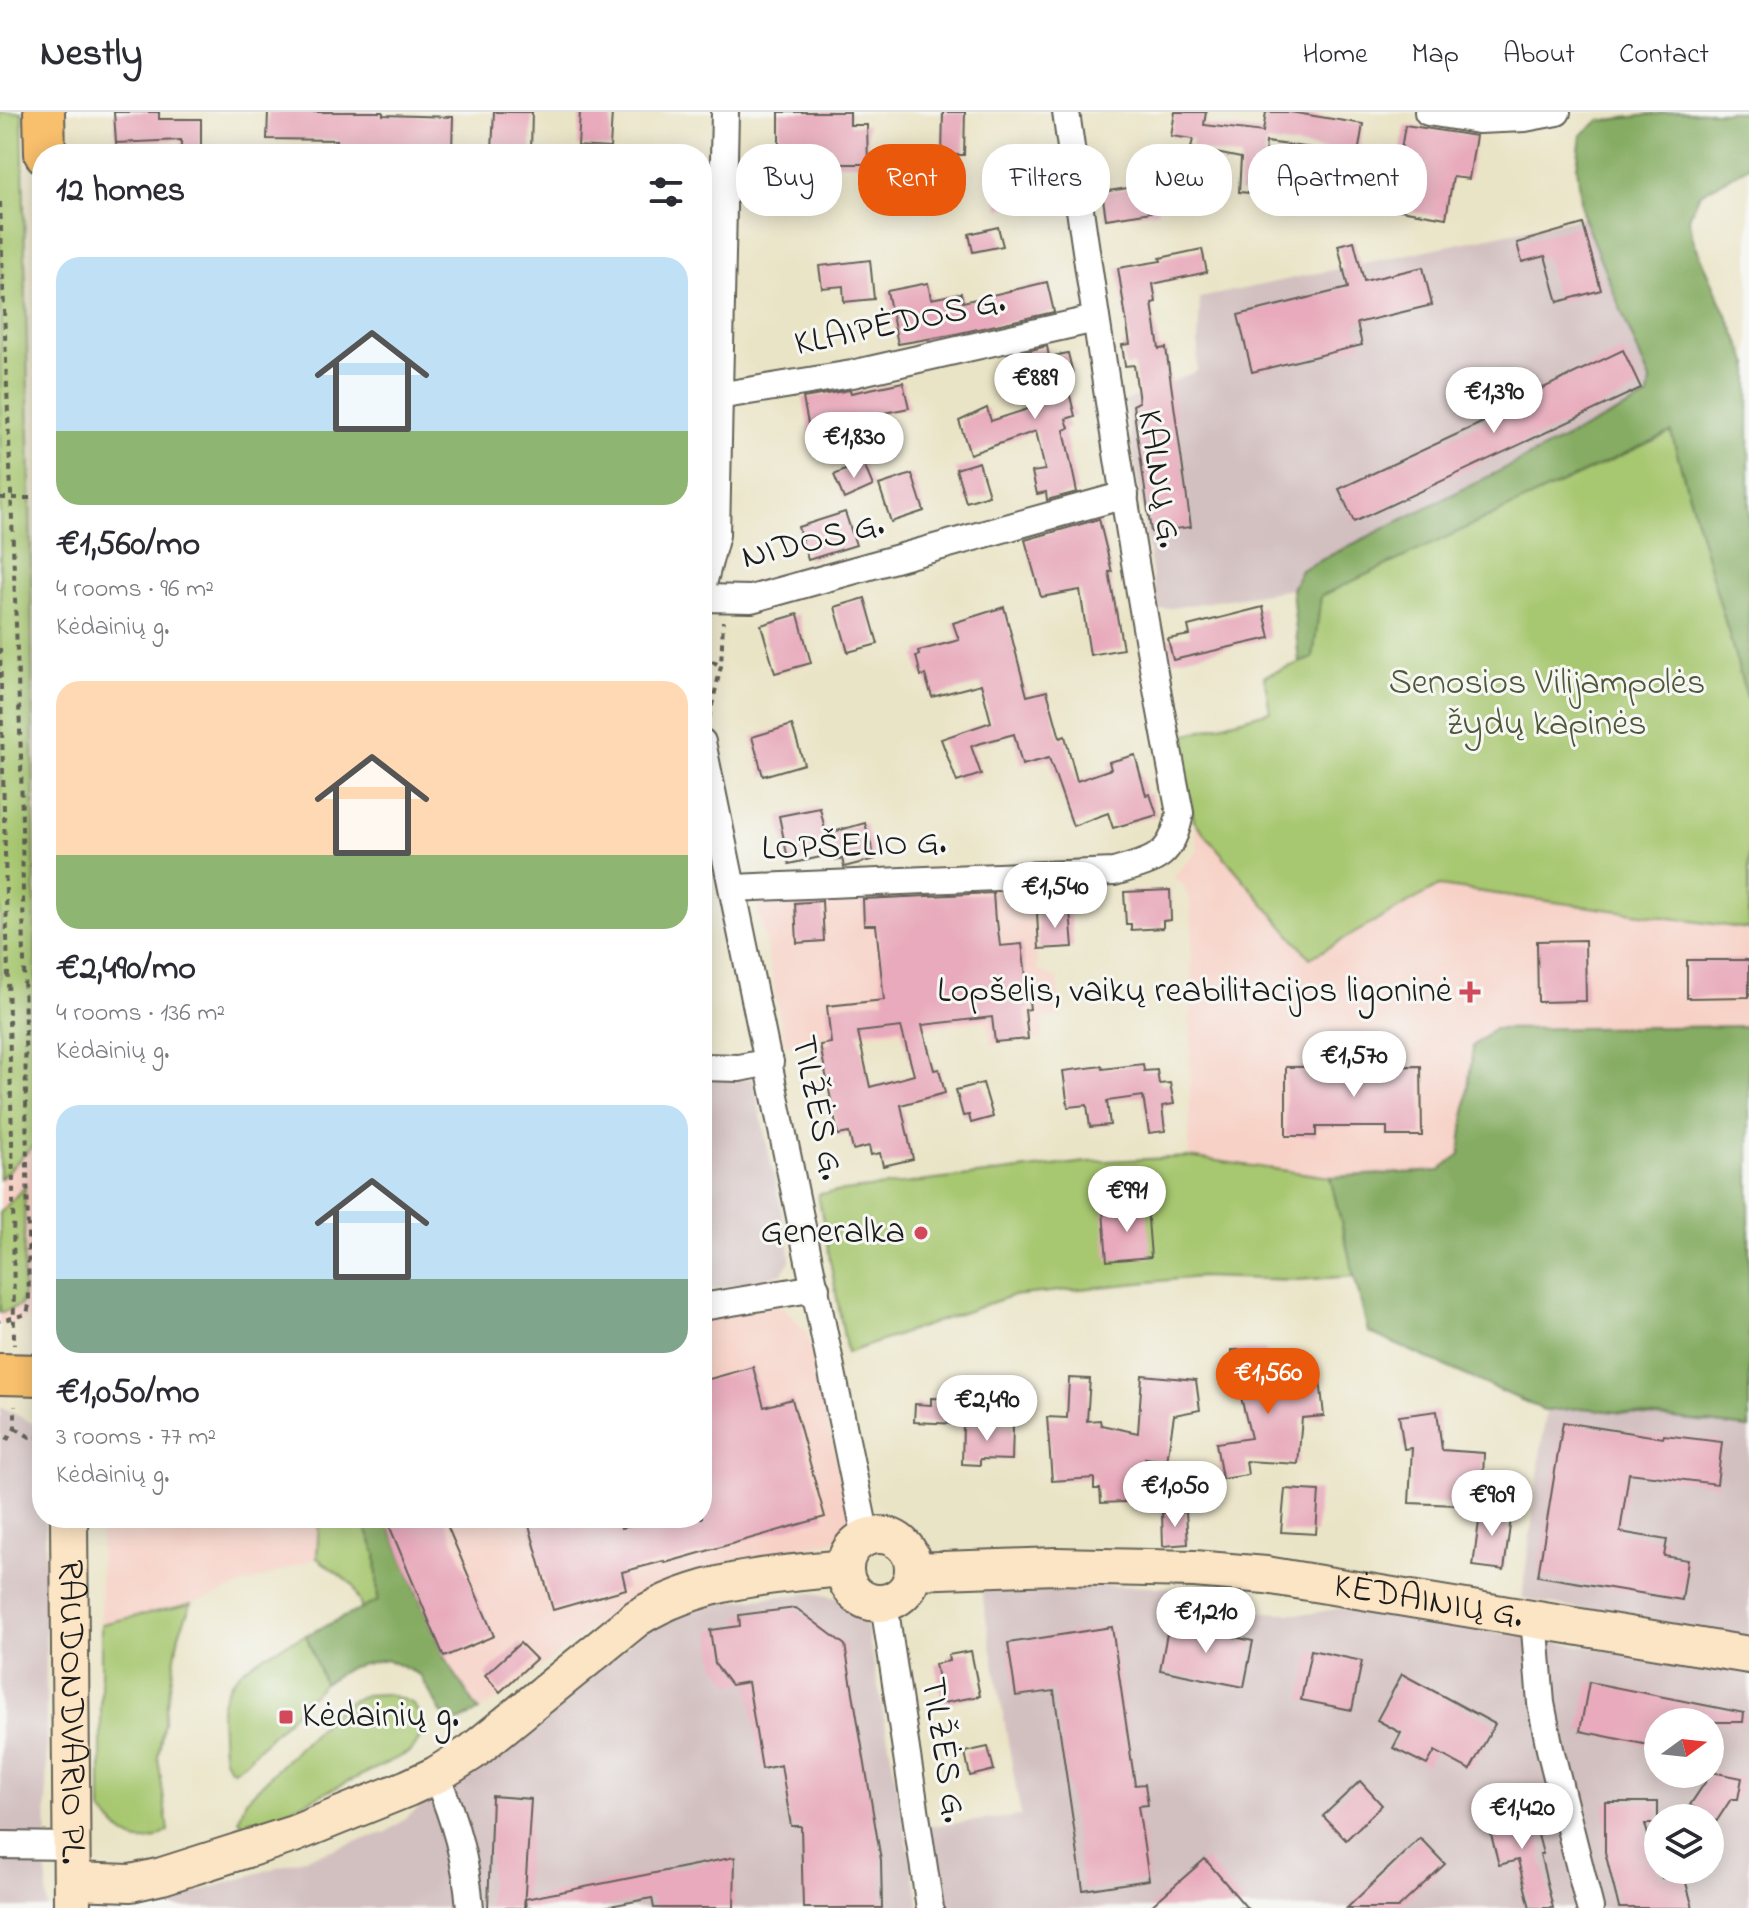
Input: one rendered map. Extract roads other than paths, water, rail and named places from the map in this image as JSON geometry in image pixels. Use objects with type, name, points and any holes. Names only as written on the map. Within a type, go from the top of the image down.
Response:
[{"type":"main road","points":[[44,112],[45,144]]},
{"type":"main road","points":[[0,1374],[32,1375]]},
{"type":"main road","name":"RAUDONDVARIO PL.","points":[[69,1528],[72,1879]]},
{"type":"main road","points":[[880,1534],[893,1537],[911,1557],[911,1582],[904,1593],[884,1604],[860,1599],[845,1580],[847,1554],[866,1537],[880,1534]]},
{"type":"main road","name":"KĖDAINIŲ G.","points":[[913,1571],[1056,1566],[1194,1569],[1337,1585],[1749,1655]]},
{"type":"main road","points":[[72,1879],[131,1883],[162,1876],[294,1834],[365,1807],[436,1775],[472,1752],[661,1602],[752,1578],[844,1568]]},
{"type":"street","points":[[712,569],[716,535],[718,396],[713,181],[725,112]]},
{"type":"street","name":"KALNŲ G.","points":[[1066,112],[1095,319],[1147,642],[1180,813],[1176,835],[1165,853]]},
{"type":"street","points":[[1428,112],[1478,120],[1525,118],[1557,112]]},
{"type":"street","name":"KLAIPĖDOS G.","points":[[718,396],[852,374],[1095,319]]},
{"type":"street","name":"NIDOS G.","points":[[712,595],[751,599],[1125,495]]},
{"type":"street","name":"TILŽĖS G.","points":[[712,785],[866,1537]]},
{"type":"street","name":"LOPŠELIO G.","points":[[734,888],[1114,872],[1148,862],[1165,853]]},
{"type":"street","points":[[712,1067],[739,1068],[770,1062]]},
{"type":"street","points":[[712,1305],[816,1288]]},
{"type":"street","name":"TILŽĖS G.","points":[[884,1604],[930,1908]]},
{"type":"street","points":[[1534,1618],[1541,1703],[1590,1908]]},
{"type":"street","points":[[436,1775],[460,1836],[470,1908]]},
{"type":"street","points":[[0,1845],[72,1879]]},
{"type":"place","name":"Lopšelis, vaikų reabilitacijos ligoninė","points":[[1470,992]]},
{"type":"place","name":"Generalka","points":[[921,1233]]},
{"type":"place","name":"Kėdainių g.","points":[[286,1717]]},
{"type":"park label","name":"Senosios Vilijampolės žydų kapinės","points":[[1547,704]]}]
